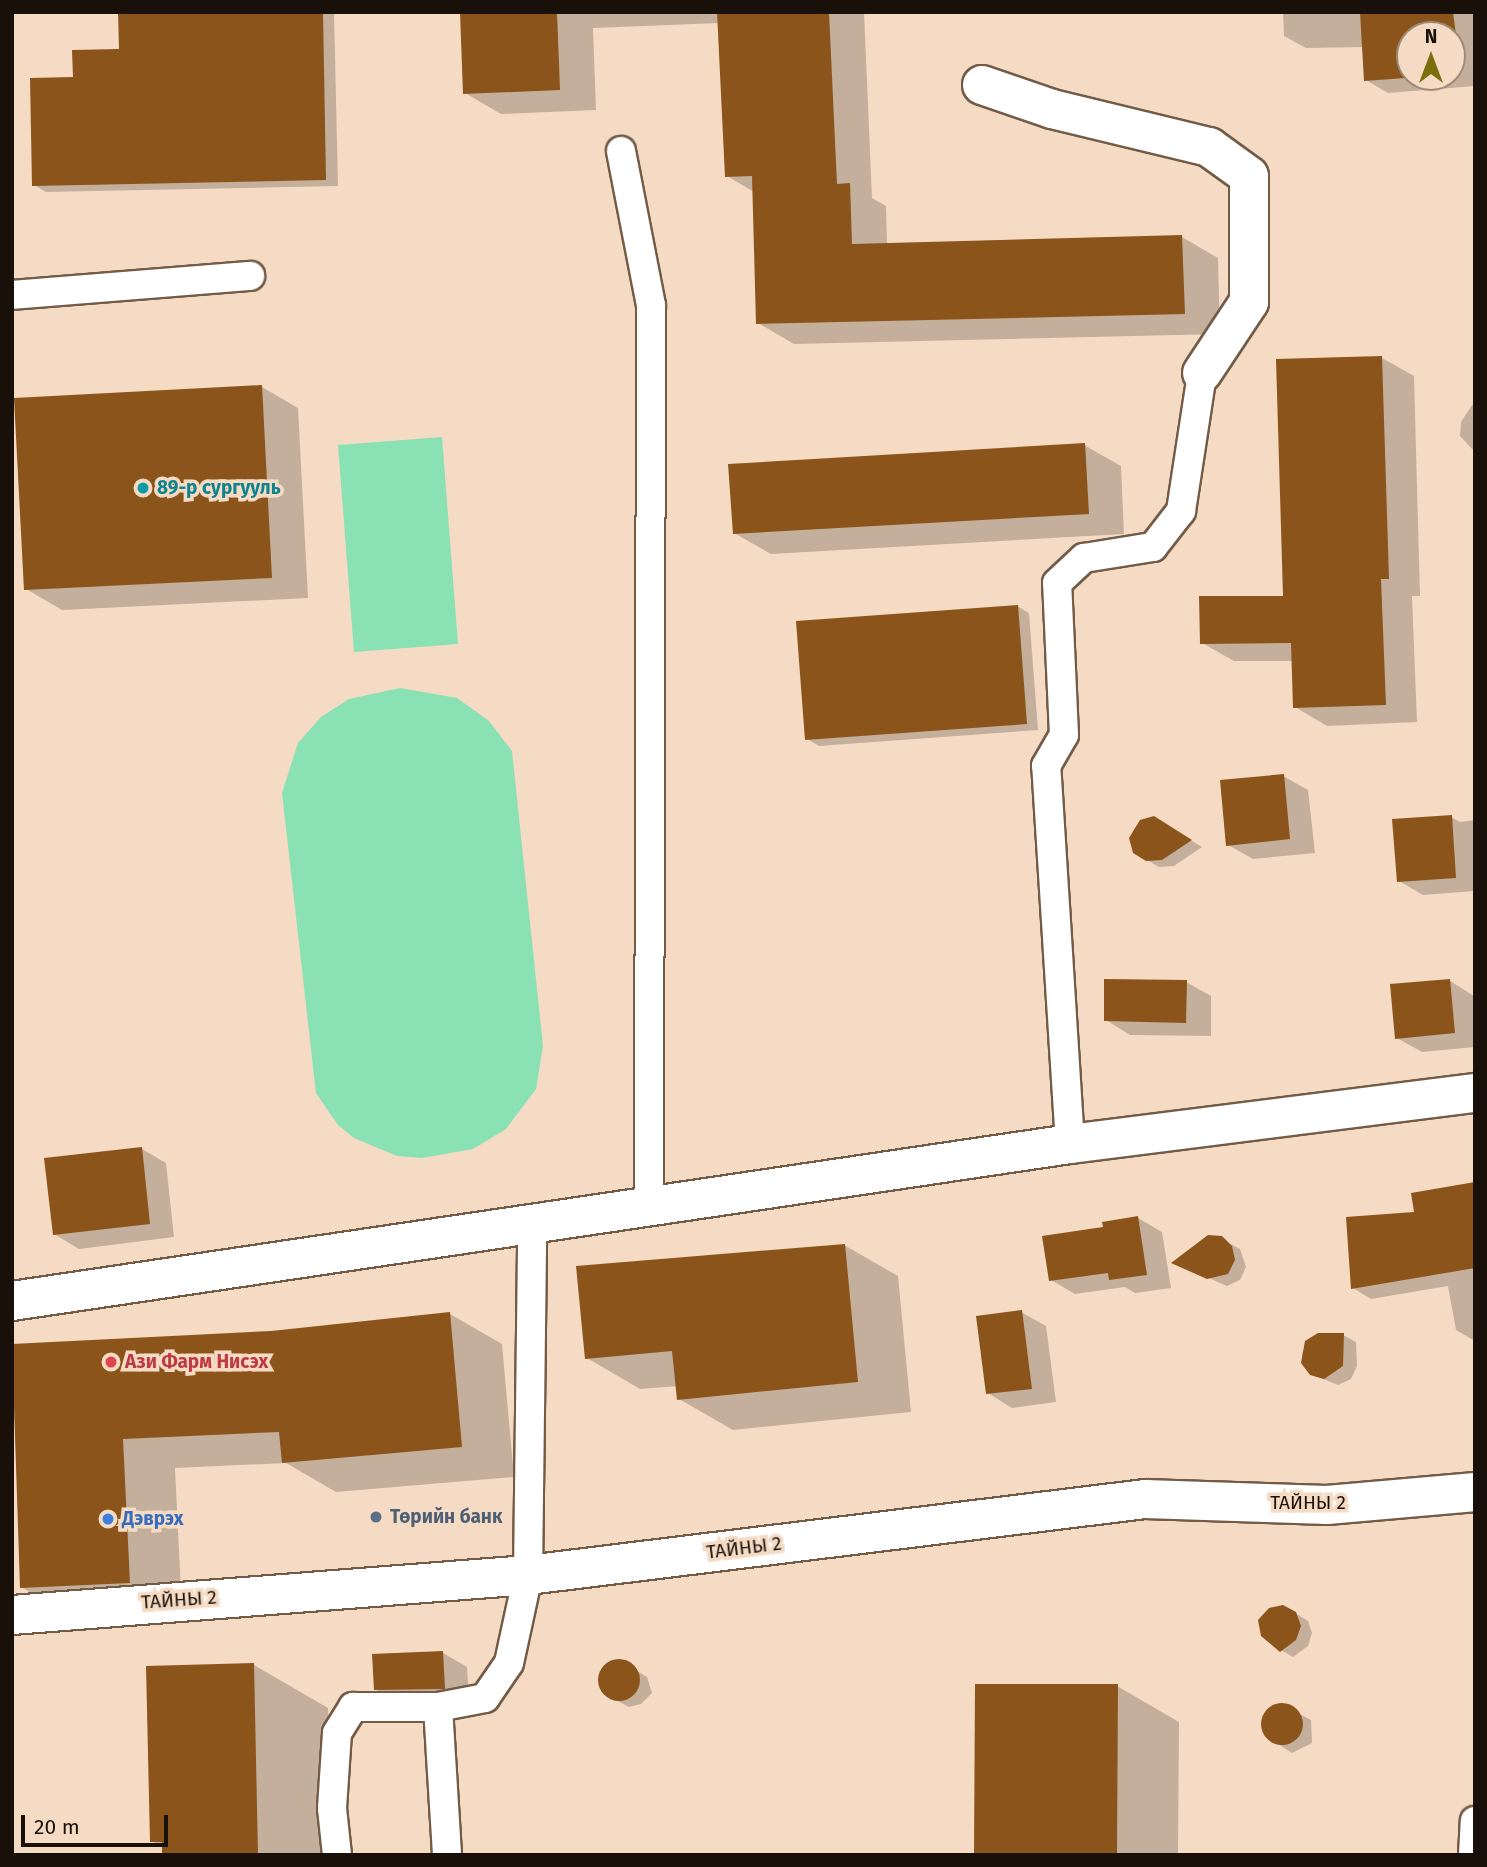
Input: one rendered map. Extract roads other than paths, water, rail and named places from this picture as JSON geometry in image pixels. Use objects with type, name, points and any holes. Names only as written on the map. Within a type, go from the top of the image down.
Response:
[{"type":"street","points":[[982,85],[1052,109],[1209,147],[1249,176],[1249,302],[1202,373]]},
{"type":"street","points":[[12,1301],[532,1226],[649,1205],[1070,1144],[1475,1093]]},
{"type":"street","name":"ТАЙНЫ 2","points":[[12,1615],[528,1575],[1144,1499],[1327,1505],[1475,1492]]},
{"type":"lane","points":[[621,152],[652,305],[649,1205]]},
{"type":"lane","points":[[12,295],[250,276]]},
{"type":"lane","points":[[1070,1144],[1046,766],[1065,735],[1057,583],[1084,558],[1153,547],[1181,511],[1202,373]]},
{"type":"lane","points":[[337,1855],[332,1808],[337,1732],[353,1707],[438,1707],[485,1698],[509,1663],[528,1575],[532,1226]]},
{"type":"lane","points":[[438,1707],[447,1855]]},
{"type":"lane","points":[[1473,1855],[1475,1821]]},
{"type":"place","name":"89-р сургууль","points":[[143,488]]},
{"type":"place","name":"Ази Фарм Нисэх","points":[[111,1362]]},
{"type":"place","name":"Төрийн банк","points":[[376,1517]]},
{"type":"place","name":"Дэврэх","points":[[108,1519]]}]
